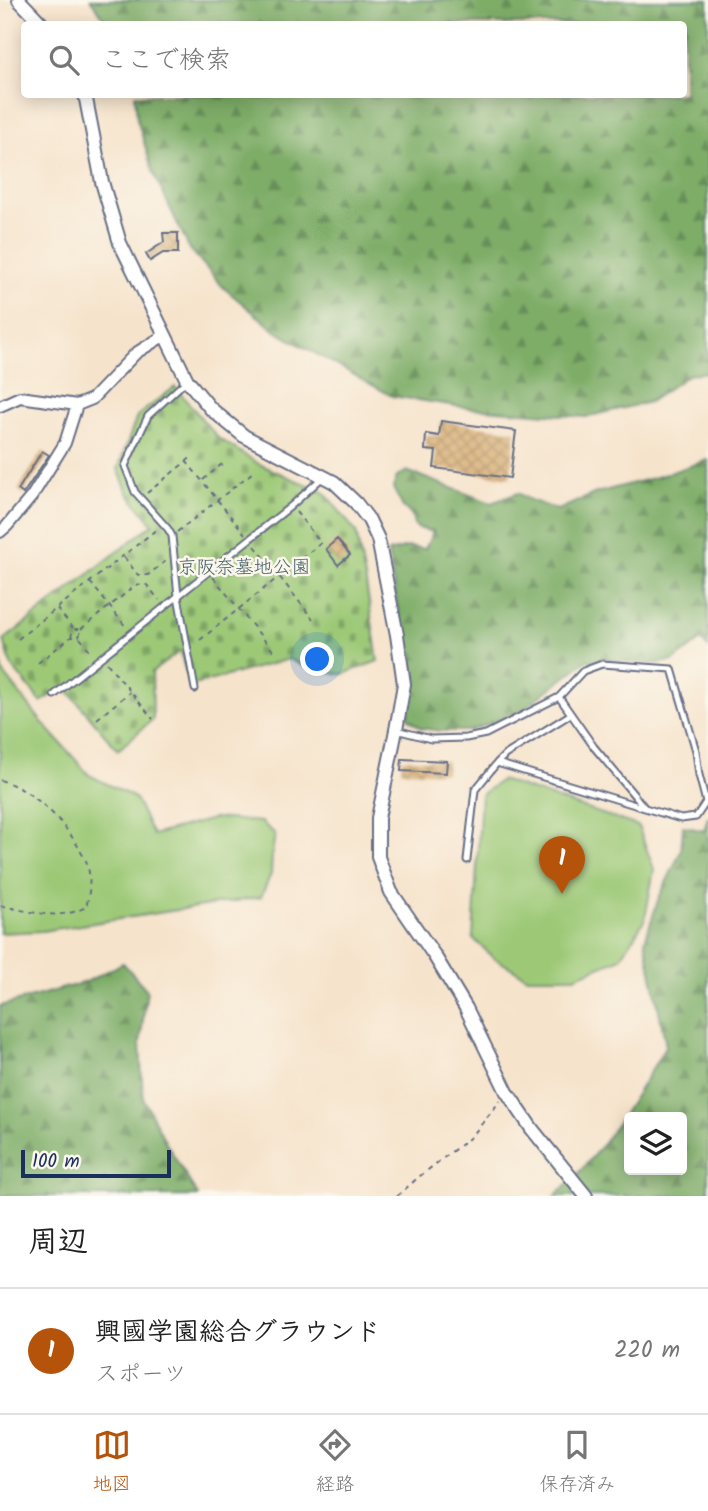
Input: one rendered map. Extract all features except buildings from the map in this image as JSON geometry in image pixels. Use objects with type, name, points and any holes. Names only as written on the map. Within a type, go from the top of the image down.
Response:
[{"type":"street","points":[[19,0],[39,21]]},
{"type":"street","points":[[86,98],[102,182],[120,243],[187,380],[211,409],[244,436],[334,482],[369,520],[377,539],[404,684],[378,818],[378,857],[391,892],[466,1008],[507,1092],[532,1129],[586,1196]]},
{"type":"street","points":[[0,407],[20,397],[77,405],[92,399],[136,353],[164,335]]},
{"type":"street","points":[[0,532],[32,496],[65,443],[77,405]]},
{"type":"lane","points":[[187,380],[148,416],[125,466],[135,492],[172,536],[178,596],[195,689]]},
{"type":"lane","points":[[54,695],[291,506],[323,477]]},
{"type":"lane","points":[[397,730],[431,739],[466,738],[486,734],[559,697],[583,671],[602,663],[672,669],[696,751],[706,802],[696,817],[681,819],[497,763]]},
{"type":"lane","points":[[559,697],[594,747],[643,807]]},
{"type":"lane","points":[[467,860],[475,790],[505,755],[571,714]]},
{"type":"path","points":[[141,498],[193,456]]},
{"type":"path","points":[[202,481],[222,464]]},
{"type":"path","points":[[172,536],[253,472]]},
{"type":"path","points":[[200,639],[321,543],[291,506]]},
{"type":"path","points":[[18,639],[163,524]]},
{"type":"path","points":[[123,556],[138,575],[148,575],[174,555]]},
{"type":"path","points":[[209,571],[274,652]]},
{"type":"path","points":[[90,582],[131,634]]},
{"type":"path","points":[[79,637],[81,629],[136,585],[147,585],[164,607]]},
{"type":"path","points":[[57,609],[73,629]]},
{"type":"path","points":[[73,629],[81,629]]},
{"type":"path","points":[[38,663],[71,637],[73,629]]},
{"type":"path","points":[[71,637],[79,637],[153,719]]},
{"type":"path","points":[[97,719],[131,692]]},
{"type":"path","points":[[0,780],[36,800],[54,814],[71,835],[87,863],[90,894],[86,907],[57,916],[0,906]]},
{"type":"path","points":[[397,1196],[472,1136],[507,1092]]},
{"type":"green space","points":[[91,0],[708,0],[708,372],[688,375],[649,402],[586,417],[470,408],[392,396],[277,332],[224,288],[189,248],[153,172],[137,119],[135,98],[687,98],[687,21],[106,21]]},
{"type":"green space","name":"京阪奈墓地公園","points":[[175,387],[218,438],[259,464],[325,493],[356,532],[378,661],[343,674],[315,672],[289,659],[190,686],[180,651],[152,672],[153,719],[118,750],[64,686],[41,702],[11,665],[4,640],[153,524],[129,495],[118,469],[137,416]]},
{"type":"green space","points":[[708,460],[708,648],[701,640],[673,661],[652,664],[602,659],[586,661],[521,711],[470,731],[421,728],[408,718],[412,676],[388,552],[408,547],[425,549],[433,532],[414,525],[412,515],[403,507],[393,488],[397,477],[407,471],[491,503],[518,493],[558,510],[596,493]]},
{"type":"green space","points":[[0,651],[2,671],[42,722],[89,775],[135,798],[153,835],[216,818],[261,822],[275,834],[271,874],[261,897],[42,931],[0,933]]},
{"type":"green space","points":[[501,780],[638,826],[654,869],[645,919],[621,958],[575,977],[527,977],[494,958],[473,938],[481,795]]},
{"type":"green space","points":[[708,817],[708,1196],[555,1196],[588,1163],[624,1113],[624,1175],[687,1175],[687,1112],[625,1112],[666,1046],[645,940],[658,900],[681,851],[683,826],[704,831]]},
{"type":"green space","points":[[123,963],[147,990],[140,1043],[143,1098],[198,1196],[0,1196],[0,1006],[86,982]]},
{"type":"place","name":"興國学園総合グラウンド","points":[[562,894]]}]
